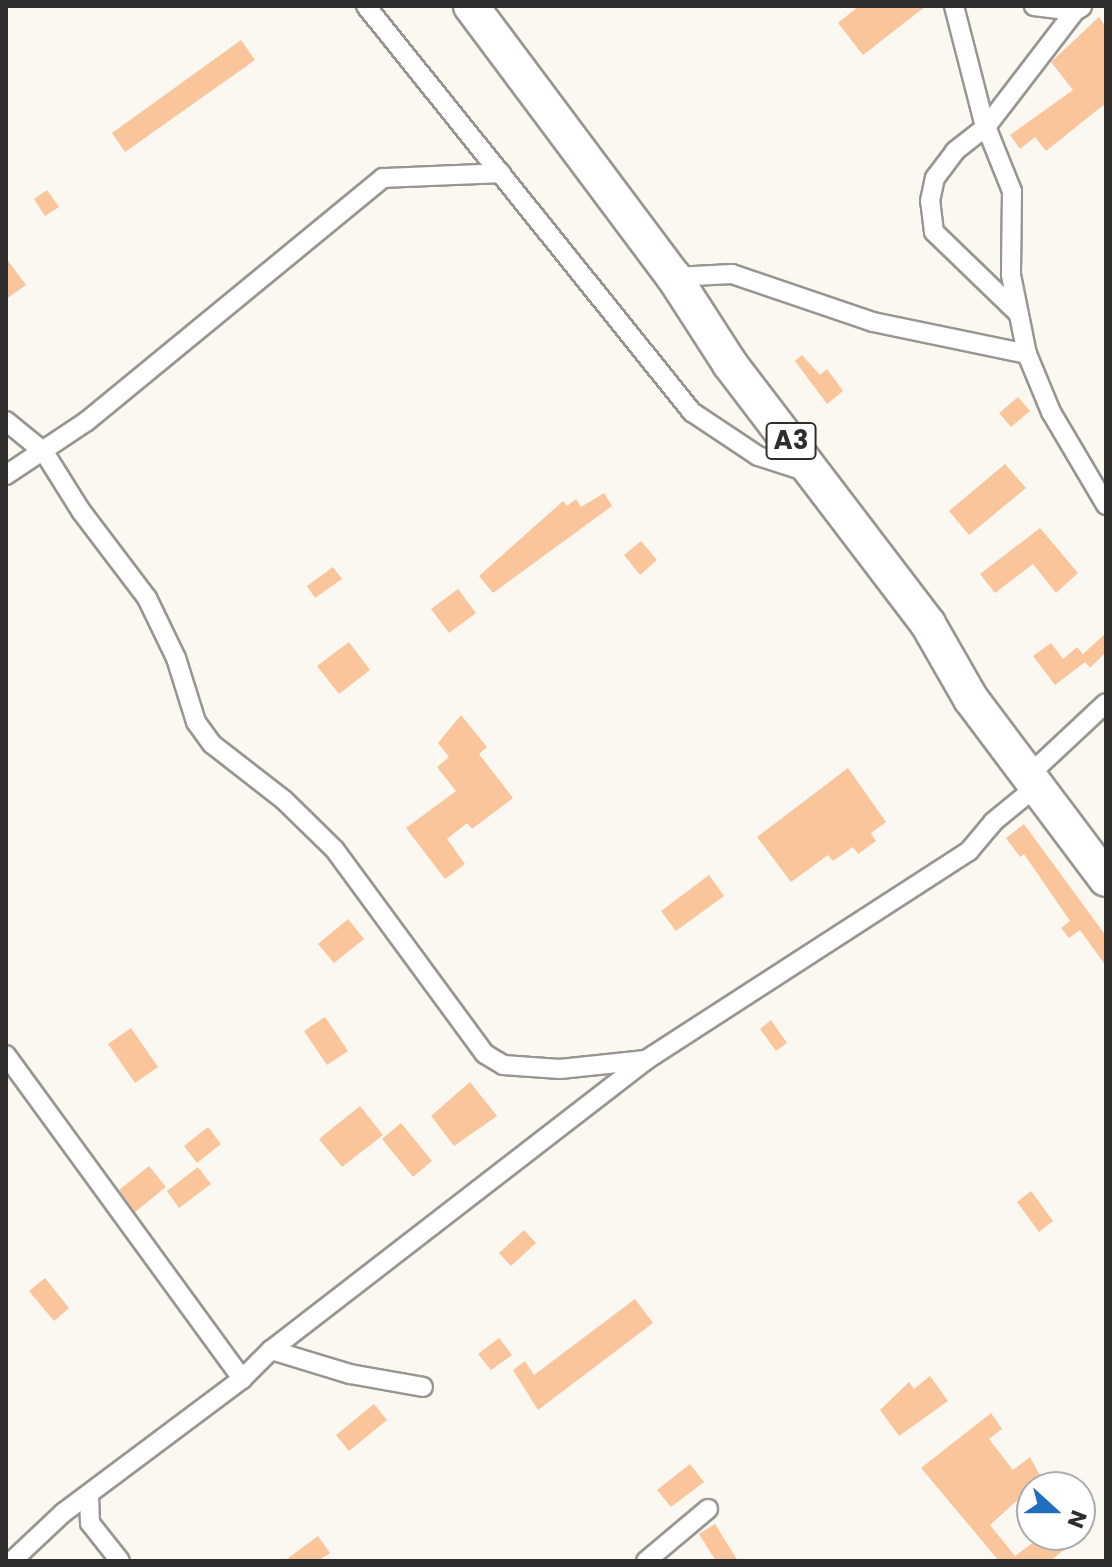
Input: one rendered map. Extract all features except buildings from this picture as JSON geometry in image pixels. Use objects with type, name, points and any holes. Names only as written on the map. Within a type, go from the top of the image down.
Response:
[{"type":"highway","name":"A3","points":[[471,6],[674,277],[730,364],[928,624],[971,699],[1106,879]]},
{"type":"street","points":[[366,6],[692,412],[758,456],[817,475]]},
{"type":"street","points":[[954,6],[986,127],[1012,191],[1011,275],[1027,354],[1051,412],[1106,505]]},
{"type":"street","points":[[1034,6],[1079,8]]},
{"type":"street","points":[[1019,314],[934,232],[930,201],[935,178],[955,151],[986,127],[1047,40],[1079,8]]},
{"type":"street","points":[[6,475],[44,452],[383,178],[501,173]]},
{"type":"street","points":[[674,277],[732,274],[873,322],[1027,354]]},
{"type":"street","points":[[6,421],[44,452],[81,511],[147,598],[176,658],[196,722],[212,744],[284,800],[335,850],[485,1054],[503,1065],[560,1069],[646,1060]]},
{"type":"street","points":[[12,1561],[89,1495],[242,1379],[271,1350],[646,1060],[969,851],[1106,703]]},
{"type":"street","points":[[6,1055],[242,1379]]},
{"type":"street","points":[[271,1350],[350,1374],[423,1387]]},
{"type":"street","points":[[89,1495],[90,1523],[120,1561]]},
{"type":"street","points":[[646,1561],[708,1509]]}]
